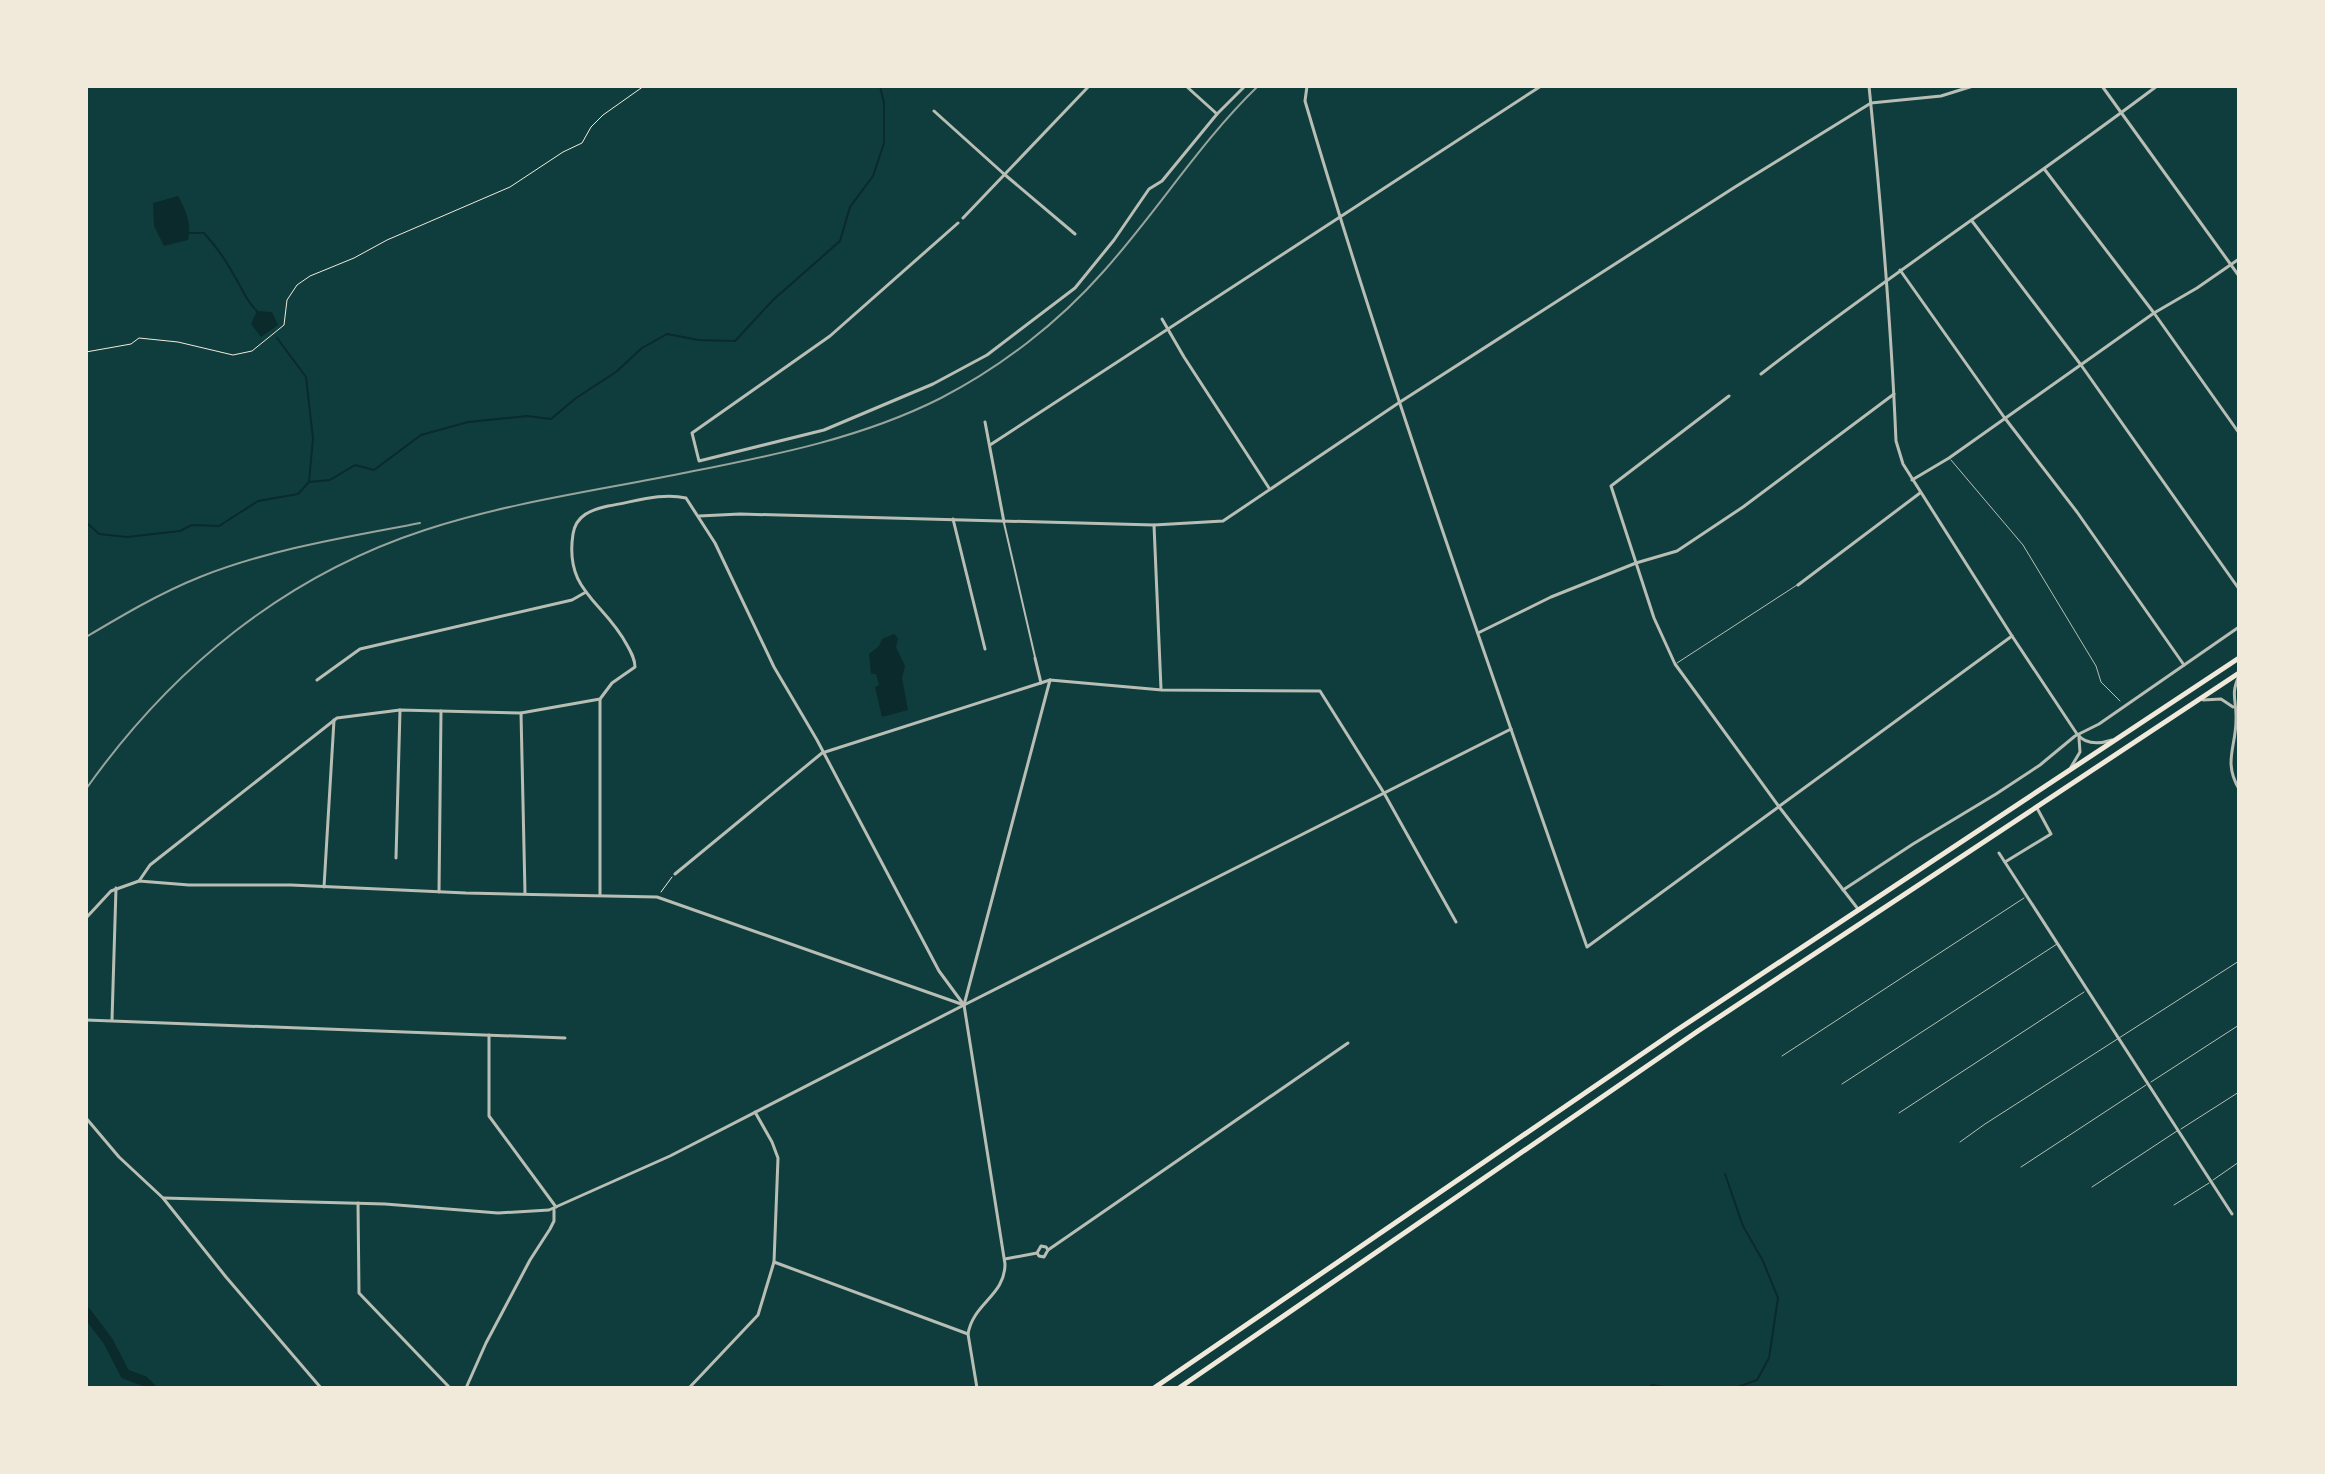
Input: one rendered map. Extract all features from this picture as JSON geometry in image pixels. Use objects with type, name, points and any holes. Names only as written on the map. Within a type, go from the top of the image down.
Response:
[{"type":"highway","points":[[1154,1388],[1661,1041],[2239,658]]},
{"type":"highway","points":[[1179,1388],[1698,1031],[2239,674]]},
{"type":"street","points":[[963,218],[1089,86]]},
{"type":"street","points":[[1186,86],[1217,114]]},
{"type":"street","points":[[958,223],[830,336],[692,433],[699,461],[824,430],[933,384],[987,355],[1075,288],[1114,240],[1143,196],[1168,175],[1217,114],[1245,86]]},
{"type":"street","points":[[1307,86],[1305,101],[1339,217],[1587,947],[2012,636]]},
{"type":"street","points":[[990,445],[1541,86]]},
{"type":"street","points":[[1869,86],[1883,225],[1896,441],[1903,464],[1920,493],[2077,734],[2079,755],[2061,776]]},
{"type":"street","points":[[699,516],[740,514],[1154,525],[1223,521],[1400,402],[1871,103],[1941,96],[1973,86]]},
{"type":"street","points":[[2102,86],[2239,276]]},
{"type":"street","points":[[1761,374],[1885,280],[2045,170],[2157,86]]},
{"type":"street","points":[[934,111],[1075,234]]},
{"type":"street","points":[[2045,170],[2154,313],[2239,433]]},
{"type":"street","points":[[1972,221],[2081,365],[2239,589]]},
{"type":"street","points":[[1912,480],[1949,458],[2154,313],[2239,259]]},
{"type":"street","points":[[1900,270],[2004,417],[2077,512],[2184,665]]},
{"type":"street","points":[[1162,319],[1270,490]]},
{"type":"street","points":[[1478,633],[1551,597],[1636,563],[1677,551],[1743,507],[1894,394]]},
{"type":"street","points":[[1729,396],[1611,486],[1654,618],[1675,664],[1858,909]]},
{"type":"street","points":[[985,422],[1004,522],[1041,683]]},
{"type":"street","points":[[1798,585],[1920,493]]},
{"type":"street","points":[[600,896],[600,699],[612,683],[635,667],[635,660],[620,632],[575,574],[570,552],[574,526],[593,509],[672,494],[686,498],[715,543],[774,667],[817,740],[939,971],[964,1005]]},
{"type":"street","points":[[953,519],[985,649]]},
{"type":"street","points":[[1154,525],[1162,690]]},
{"type":"street","points":[[317,680],[360,649],[572,600],[586,592]]},
{"type":"street","points":[[1843,890],[2040,765],[2077,734],[2099,724],[2239,627]]},
{"type":"street","points":[[2239,674],[2233,696],[2238,721],[2230,765],[2239,789]]},
{"type":"street","points":[[675,874],[822,753],[1050,680],[1162,690],[1320,691],[1384,793],[1456,922]]},
{"type":"street","points":[[977,1388],[968,1334],[973,1315],[1001,1285],[1005,1275],[964,1005],[1050,680]]},
{"type":"street","points":[[139,881],[150,865],[337,718],[400,710],[521,713],[600,699]]},
{"type":"street","points":[[2195,702],[2221,699],[2235,709]]},
{"type":"street","points":[[396,858],[400,710]]},
{"type":"street","points":[[439,892],[441,711]]},
{"type":"street","points":[[521,713],[525,894]]},
{"type":"street","points":[[324,887],[334,720]]},
{"type":"street","points":[[163,1198],[358,1203],[498,1213],[537,1212],[555,1208],[670,1156],[1511,729]]},
{"type":"street","points":[[2077,734],[2094,743],[2115,739]]},
{"type":"street","points":[[2005,862],[2051,834],[2037,808]]},
{"type":"street","points":[[1999,853],[2232,1214]]},
{"type":"street","points":[[86,918],[111,891],[139,881],[189,885],[657,897],[964,1005]]},
{"type":"street","points":[[112,1021],[116,888]]},
{"type":"street","points":[[86,1020],[565,1038]]},
{"type":"street","points":[[466,1388],[486,1343],[554,1221],[555,1208],[489,1116],[489,1035]]},
{"type":"street","points":[[1004,1259],[1037,1253],[1044,1257],[1048,1250],[1348,1043]]},
{"type":"street","points":[[689,1388],[758,1315],[774,1262],[778,1158],[755,1112]]},
{"type":"street","points":[[86,1118],[119,1157],[163,1198],[321,1388]]},
{"type":"street","points":[[358,1203],[359,1293],[450,1388]]},
{"type":"street","points":[[1037,1253],[1042,1246],[1048,1250]]},
{"type":"street","points":[[774,1262],[968,1334]]},
{"type":"lane","points":[[1949,458],[2023,545],[2096,666],[2101,682],[2120,701]]},
{"type":"lane","points":[[1675,664],[1798,585]]},
{"type":"lane","points":[[1782,1056],[2027,896]]},
{"type":"lane","points":[[1842,1084],[2057,944]]},
{"type":"lane","points":[[1960,1142],[2239,961]]},
{"type":"lane","points":[[1899,1113],[2087,989]]},
{"type":"lane","points":[[2021,1167],[2239,1025]]},
{"type":"lane","points":[[2092,1187],[2239,1092]]},
{"type":"lane","points":[[2174,1205],[2239,1162]]},
{"type":"path","points":[[86,352],[131,344],[139,338],[178,342],[233,355],[252,351],[284,325],[287,300],[297,285],[310,276],[510,187],[582,143],[603,115],[644,86]]},
{"type":"path","points":[[657,897],[675,874]]},
{"type":"water","points":[[178,196],[188,218],[188,240],[164,246],[154,226],[153,203]]},
{"type":"water","points":[[257,311],[272,312],[278,325],[261,337],[251,324]]},
{"type":"water","points":[[894,634],[898,638],[896,647],[905,666],[902,678],[908,710],[882,717],[875,687],[879,685],[876,674],[871,674],[869,654],[882,639]]},
{"type":"waterway","points":[[86,522],[99,534],[127,537],[180,531],[192,525],[219,526],[258,501],[298,494],[309,482],[330,480],[355,465],[374,470],[421,435],[468,422],[527,416],[551,419],[616,372],[642,348],[667,334],[699,340],[735,341],[773,300],[840,241],[850,207],[873,176],[884,143],[884,103],[880,86]]},
{"type":"waterway","points":[[190,233],[204,233],[257,311]]},
{"type":"waterway","points":[[277,338],[306,377],[313,438],[309,482]]},
{"type":"waterway","points":[[1725,1174],[1743,1226],[1763,1261],[1778,1298],[1769,1358],[1757,1380],[1735,1388]]},
{"type":"waterway","points":[[86,1312],[108,1341],[125,1374],[144,1381],[151,1388]]},
{"type":"waterway","points":[[1647,1388],[1652,1385],[1670,1388]]},
{"type":"railway","points":[[86,789],[119,745],[193,666],[278,601],[324,573],[373,549],[425,530],[490,512],[818,444],[911,412],[963,386],[1028,342],[1086,291],[1217,130],[1258,86]]},
{"type":"railway","points":[[86,637],[171,590],[227,567],[309,545],[420,523]]}]
